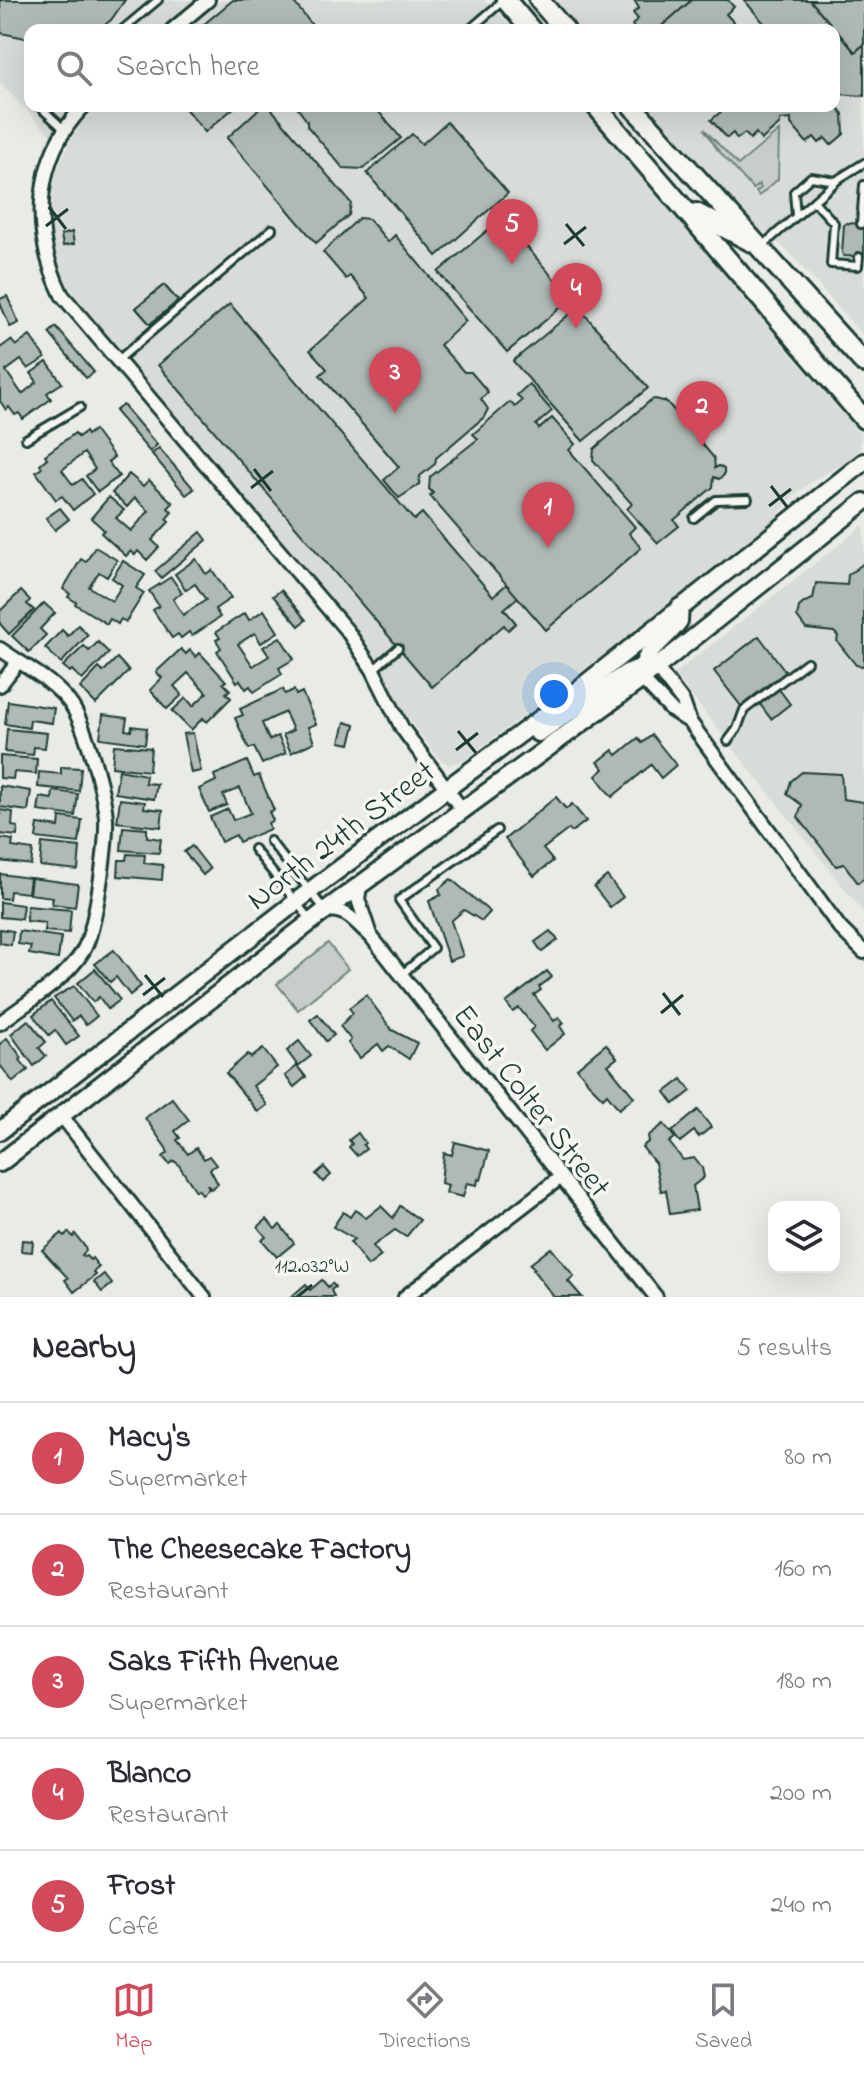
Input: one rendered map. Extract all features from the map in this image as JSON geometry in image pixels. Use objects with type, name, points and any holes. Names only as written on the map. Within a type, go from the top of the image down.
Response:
[{"type":"main road","points":[[505,0],[526,24]]},
{"type":"main road","points":[[539,0],[560,24]]},
{"type":"main road","points":[[602,112],[864,419]]},
{"type":"main road","points":[[637,112],[864,363]]},
{"type":"main road","points":[[685,208],[761,247]]},
{"type":"main road","name":"North 24th Street","points":[[0,1131],[631,648],[864,462]]},
{"type":"main road","name":"North 24th Street","points":[[0,1163],[311,921],[463,811],[864,502]]},
{"type":"main road","points":[[446,791],[469,782],[610,683],[647,671],[651,648],[679,621],[680,607]]},
{"type":"street","points":[[179,24],[208,0]]},
{"type":"street","points":[[79,112],[56,142],[45,177],[42,218],[44,251],[62,295],[348,632],[373,670],[402,728],[463,811]]},
{"type":"street","points":[[0,649],[48,682],[72,706],[87,741],[106,819],[97,903],[85,948],[59,977],[0,1023]]},
{"type":"street","points":[[0,685],[18,662]]},
{"type":"street","points":[[647,671],[659,699],[690,722]]},
{"type":"street","points":[[647,671],[683,702],[690,722],[815,894],[843,931],[864,952]]},
{"type":"street","name":"East Colter Street","points":[[360,886],[358,899],[370,935]]},
{"type":"street","name":"East Colter Street","points":[[326,910],[340,910],[370,935],[656,1297]]},
{"type":"street","points":[[61,1115],[204,1297]]},
{"type":"street","points":[[405,1297],[561,1177]]},
{"type":"lane","points":[[129,24],[157,0]]},
{"type":"lane","points":[[476,24],[505,0]]},
{"type":"lane","points":[[46,112],[65,130]]},
{"type":"lane","points":[[761,247],[836,181],[864,163]]},
{"type":"lane","points":[[796,217],[794,192],[811,177],[836,181]]},
{"type":"lane","points":[[861,224],[864,185]]},
{"type":"lane","points":[[814,201],[834,223],[831,264],[858,266],[859,257]]},
{"type":"lane","points":[[117,361],[272,229]]},
{"type":"lane","points":[[26,439],[80,407]]},
{"type":"lane","points":[[694,518],[716,500],[748,499]]},
{"type":"lane","points":[[373,670],[398,648]]},
{"type":"lane","points":[[728,741],[737,729],[744,710],[807,662]]},
{"type":"lane","points":[[401,975],[433,948],[399,900],[497,830]]},
{"type":"lane","points":[[270,841],[326,910]]},
{"type":"lane","points":[[254,849],[311,921]]},
{"type":"shaded area","points":[[0,0],[194,0],[166,24],[24,24],[24,108],[0,83]]},
{"type":"shaded area","points":[[222,0],[484,0],[509,24],[193,24]]},
{"type":"shaded area","points":[[552,0],[864,0],[864,337],[789,252],[754,225],[650,112],[840,112],[840,24],[573,24]]},
{"type":"shaded area","points":[[28,112],[69,112],[51,136]]},
{"type":"shaded area","points":[[93,112],[587,112],[700,240],[784,346],[856,429],[861,436],[860,449],[852,459],[813,481],[794,496],[770,523],[568,683],[464,760],[450,765],[438,758],[400,707],[370,646],[76,298],[65,280],[58,265],[51,228],[53,188],[57,170],[82,123]]},
{"type":"shaded area","points":[[704,129],[738,165],[779,131],[778,179],[759,196],[756,192],[761,188],[759,184],[753,189],[717,149]]},
{"type":"shaded area","points":[[864,525],[864,913],[674,674]]},
{"type":"shaded area","points":[[328,943],[348,969],[298,1010],[277,984]]},
{"type":"building","points":[[0,0],[125,0],[106,24],[24,24],[24,38],[1,33]]},
{"type":"building","points":[[233,0],[292,0],[311,24],[204,24]]},
{"type":"building","points":[[634,0],[692,0],[664,24],[633,24],[638,19],[633,13],[639,8]]},
{"type":"building","points":[[692,0],[728,0],[734,7],[726,14],[735,24],[664,24]]},
{"type":"building","points":[[744,0],[810,0],[831,24],[765,24]]},
{"type":"building","points":[[810,0],[864,0],[864,44],[855,52],[840,35],[840,24],[831,24]]},
{"type":"building","points":[[840,35],[855,52],[864,44],[864,96],[840,94]]},
{"type":"building","points":[[840,110],[844,134],[831,145],[825,138],[819,143],[814,137],[807,143],[791,124],[791,119],[780,120],[780,124],[761,140],[756,133],[750,139],[745,133],[737,139],[733,133],[727,138],[711,120],[721,112]]},
{"type":"building","points":[[188,112],[229,112],[205,132]]},
{"type":"building","points":[[255,112],[274,112],[351,203],[349,215],[316,243],[227,138]]},
{"type":"building","points":[[300,112],[379,112],[401,138],[363,169],[343,168],[307,126]]},
{"type":"building","points":[[447,122],[508,193],[437,256],[367,173],[412,134],[422,144]]},
{"type":"building","points":[[359,218],[369,219],[388,242],[395,235],[466,321],[440,345],[464,372],[471,372],[488,392],[481,399],[488,409],[484,417],[436,458],[435,464],[420,476],[419,485],[399,498],[384,480],[399,467],[320,375],[327,369],[310,350],[369,298],[350,276],[346,279],[323,252]]},
{"type":"building","points":[[502,218],[648,388],[583,441],[513,361],[571,313],[564,305],[507,352],[438,272]]},
{"type":"building","points":[[846,223],[864,224],[864,257],[844,256],[842,253]]},
{"type":"building","points":[[72,232],[74,244],[63,246],[61,235]]},
{"type":"building","points":[[164,285],[178,301],[150,324],[136,308]]},
{"type":"building","points":[[164,285],[178,301],[150,324],[136,308]]},
{"type":"building","points":[[7,296],[19,323],[10,327],[0,303],[0,299]]},
{"type":"building","points":[[230,304],[414,520],[422,513],[493,596],[507,584],[518,597],[504,609],[516,623],[508,630],[504,625],[432,687],[158,365]]},
{"type":"building","points":[[56,327],[94,372],[86,378],[49,333]]},
{"type":"building","points":[[30,336],[45,358],[28,369],[21,360],[6,371],[22,394],[37,382],[31,373],[47,362],[62,383],[47,393],[51,399],[23,419],[9,407],[6,410],[0,401],[0,348],[11,340],[16,346]]},
{"type":"building","points":[[529,384],[552,411],[536,425],[539,429],[552,418],[575,444],[569,450],[635,527],[629,533],[641,548],[546,630],[430,496],[433,493],[429,489],[430,477],[478,439],[473,434],[510,402],[515,407],[522,401],[517,395]]},
{"type":"building","points":[[655,399],[667,402],[714,458],[715,468],[719,466],[724,469],[724,475],[719,479],[714,477],[713,487],[674,520],[679,526],[658,543],[627,509],[632,504],[593,460],[594,449]]},
{"type":"building","points":[[123,405],[157,445],[150,452],[115,411]]},
{"type":"building","points":[[94,430],[114,457],[108,462],[119,476],[98,492],[86,476],[95,469],[84,453],[62,470],[73,485],[82,479],[93,494],[73,510],[62,496],[56,500],[36,472],[42,468],[40,464],[47,458],[45,455],[75,433],[78,437]]},
{"type":"building","points":[[159,448],[194,489],[186,495],[152,454]]},
{"type":"building","points":[[129,474],[143,486],[149,480],[173,503],[168,508],[172,512],[166,519],[169,522],[152,540],[159,547],[147,560],[138,551],[135,555],[131,551],[126,556],[101,533],[104,530],[91,518],[109,497],[124,510],[116,518],[131,531],[149,511],[135,498],[127,507],[112,493]]},
{"type":"building","points":[[60,508],[69,519],[55,530],[46,518]]},
{"type":"building","points":[[201,532],[207,540],[161,578],[155,571]]},
{"type":"building","points":[[95,547],[117,560],[107,577],[99,572],[89,587],[112,601],[122,585],[112,578],[123,561],[145,575],[136,588],[144,593],[126,622],[121,619],[118,624],[110,619],[107,624],[75,604],[63,589],[81,559],[86,562]]},
{"type":"building","points":[[196,559],[206,574],[212,570],[231,598],[215,609],[220,617],[192,636],[189,632],[181,638],[178,634],[172,638],[153,610],[159,606],[149,591],[171,577],[182,593],[173,599],[183,615],[206,600],[195,584],[186,590],[175,574]]},
{"type":"building","points":[[864,563],[864,666],[856,665],[837,641],[838,636],[834,632],[806,629],[797,617],[799,607],[813,599],[816,583],[847,585],[848,575]]},
{"type":"building","points":[[281,590],[306,620],[299,626],[273,596]]},
{"type":"building","points":[[21,591],[34,610],[9,634],[0,624],[0,611]]},
{"type":"building","points":[[44,603],[55,613],[40,629],[46,635],[29,652],[12,636]]},
{"type":"building","points":[[264,610],[278,632],[261,643],[255,633],[238,644],[253,666],[269,656],[263,647],[280,637],[294,659],[279,668],[282,674],[254,692],[250,686],[246,689],[240,680],[237,682],[217,651],[221,648],[216,632],[245,613],[249,620]]},
{"type":"building","points":[[78,625],[88,635],[61,663],[45,648],[62,630],[68,636]]},
{"type":"building","points":[[759,636],[786,672],[741,706],[714,671]]},
{"type":"building","points":[[98,642],[109,653],[82,680],[63,666],[84,646],[89,651]]},
{"type":"building","points":[[181,649],[186,654],[190,650],[196,657],[200,653],[226,681],[223,683],[230,690],[226,693],[231,698],[207,722],[203,718],[191,730],[172,711],[186,698],[193,706],[207,693],[188,673],[174,686],[182,695],[167,709],[150,690],[162,678],[156,672]]},
{"type":"building","points":[[117,658],[129,671],[96,704],[80,688],[99,668],[103,672]]},
{"type":"building","points":[[773,681],[790,704],[771,719],[754,696]]},
{"type":"building","points":[[283,689],[285,694],[294,690],[296,695],[302,692],[316,724],[308,727],[314,742],[291,753],[283,735],[293,730],[285,712],[262,723],[269,740],[278,736],[286,753],[262,764],[254,747],[249,749],[235,718],[243,715],[240,709]]},
{"type":"building","points":[[8,701],[54,708],[52,723],[30,720],[29,728],[5,724]]},
{"type":"building","points":[[103,715],[127,718],[125,730],[131,731],[132,726],[147,728],[145,744],[100,738]]},
{"type":"building","points":[[345,722],[355,725],[350,744],[340,742]]},
{"type":"building","points":[[7,729],[47,733],[45,748],[34,747],[33,755],[5,752]]},
{"type":"building","points":[[193,733],[201,771],[191,773],[183,734]]},
{"type":"building","points":[[652,735],[676,765],[661,778],[651,765],[612,797],[596,776],[604,769],[598,762],[613,750],[617,755],[638,738],[642,743]]},
{"type":"building","points":[[114,745],[151,748],[149,771],[112,767]]},
{"type":"building","points":[[0,756],[37,759],[36,774],[14,772],[13,779],[0,778]]},
{"type":"building","points":[[247,761],[254,777],[259,775],[274,810],[269,812],[273,820],[268,823],[270,829],[239,842],[236,835],[221,842],[210,817],[228,809],[233,820],[251,813],[240,788],[223,795],[227,805],[209,812],[199,789],[216,781],[214,775]]},
{"type":"building","points":[[61,767],[81,768],[79,791],[38,787],[39,772],[61,774]]},
{"type":"building","points":[[119,770],[146,775],[145,783],[157,784],[154,799],[115,793]]},
{"type":"building","points":[[802,772],[841,774],[843,799],[864,802],[864,878],[858,883],[844,864],[836,866],[798,817],[802,805],[787,794],[791,781]]},
{"type":"building","points":[[0,786],[31,791],[28,811],[0,807]]},
{"type":"building","points":[[53,791],[78,794],[75,816],[38,811],[40,797],[52,799]]},
{"type":"building","points":[[556,797],[566,809],[572,804],[586,821],[572,832],[569,829],[543,849],[553,861],[534,876],[505,839]]},
{"type":"building","points":[[120,799],[145,802],[144,808],[163,810],[161,827],[117,822]]},
{"type":"building","points":[[0,810],[13,812],[12,826],[18,827],[17,836],[0,834]]},
{"type":"building","points":[[60,817],[82,820],[79,843],[36,838],[38,824],[59,827]]},
{"type":"building","points":[[123,827],[147,829],[147,837],[161,839],[159,853],[121,850]]},
{"type":"building","points":[[0,838],[13,840],[12,847],[33,850],[31,865],[0,861]]},
{"type":"building","points":[[42,843],[80,847],[78,870],[40,866]]},
{"type":"building","points":[[192,846],[210,869],[203,875],[184,852]]},
{"type":"building","points":[[127,854],[145,855],[144,863],[163,865],[162,880],[118,876],[119,860],[126,860]]},
{"type":"building","points":[[0,874],[30,878],[28,893],[10,891],[9,899],[0,898]]},
{"type":"building","points":[[607,876],[623,897],[610,907],[594,887]]},
{"type":"building","points":[[31,878],[78,884],[75,907],[52,904],[53,897],[29,894]]},
{"type":"building","points":[[451,879],[490,912],[482,921],[464,910],[451,921],[463,956],[449,961],[429,901],[441,895],[439,889]]},
{"type":"building","points":[[0,902],[23,905],[21,919],[0,917]]},
{"type":"building","points":[[27,906],[71,910],[69,933],[45,931],[45,923],[26,921]]},
{"type":"building","points":[[0,929],[13,931],[11,945],[0,943]]},
{"type":"building","points":[[19,931],[61,937],[58,959],[29,954],[31,946],[18,944]]},
{"type":"building","points":[[550,931],[558,940],[542,952],[535,942]]},
{"type":"building","points":[[114,950],[141,986],[130,995],[116,977],[110,982],[95,964]]},
{"type":"building","points":[[95,969],[120,1000],[108,1009],[99,997],[93,1002],[78,983]]},
{"type":"building","points":[[547,971],[552,977],[534,995],[554,1021],[559,1017],[564,1023],[560,1026],[565,1034],[545,1050],[530,1031],[534,1027],[519,1008],[513,1012],[506,1003]]},
{"type":"building","points":[[74,986],[97,1016],[86,1025],[79,1016],[72,1021],[54,998]]},
{"type":"building","points":[[366,995],[392,1030],[417,1043],[409,1059],[389,1046],[383,1051],[378,1044],[360,1058],[348,1043],[351,1040],[340,1026],[353,1013],[349,1008]]},
{"type":"building","points":[[51,1001],[79,1036],[66,1045],[55,1030],[49,1035],[33,1015]]},
{"type":"building","points":[[318,1014],[334,1035],[326,1041],[310,1020]]},
{"type":"building","points":[[28,1020],[46,1042],[39,1048],[46,1056],[34,1066],[11,1034]]},
{"type":"building","points":[[7,1038],[28,1070],[13,1082],[0,1065],[0,1044]]},
{"type":"building","points":[[299,1041],[311,1056],[298,1066],[287,1051]]},
{"type":"building","points":[[606,1044],[617,1058],[608,1065],[634,1097],[619,1109],[607,1094],[603,1098],[577,1068]]},
{"type":"building","points":[[263,1049],[277,1067],[253,1086],[267,1105],[258,1112],[226,1073],[248,1054],[251,1058]]},
{"type":"building","points":[[297,1066],[306,1077],[294,1087],[285,1076]]},
{"type":"building","points":[[682,1079],[691,1091],[674,1104],[665,1092]]},
{"type":"building","points":[[172,1098],[189,1120],[175,1131],[180,1138],[177,1140],[188,1154],[196,1148],[204,1159],[209,1156],[216,1165],[210,1169],[218,1184],[211,1189],[207,1184],[209,1189],[202,1194],[198,1189],[196,1191],[178,1164],[174,1161],[169,1164],[163,1157],[168,1153],[166,1148],[145,1118]]},
{"type":"building","points":[[698,1110],[711,1127],[699,1137],[694,1131],[680,1142],[672,1132]]},
{"type":"building","points":[[664,1124],[675,1138],[669,1142],[683,1160],[694,1158],[702,1168],[704,1177],[693,1186],[697,1210],[670,1214],[666,1190],[661,1191],[655,1163],[642,1147],[649,1141],[648,1136]]},
{"type":"building","points":[[358,1133],[366,1149],[357,1156],[349,1147],[352,1144],[349,1140]]},
{"type":"building","points":[[455,1142],[489,1151],[481,1180],[478,1179],[477,1185],[467,1183],[463,1197],[446,1193],[448,1185],[441,1183],[444,1153],[452,1155]]},
{"type":"building","points":[[324,1167],[331,1175],[323,1182],[316,1174]]},
{"type":"building","points":[[381,1206],[393,1218],[400,1206],[420,1220],[406,1237],[395,1230],[373,1246],[381,1256],[368,1266],[350,1242],[354,1239],[333,1227],[343,1212],[350,1217],[355,1210],[366,1218]]},
{"type":"building","points":[[267,1219],[275,1229],[280,1225],[294,1243],[277,1257],[262,1240],[266,1237],[258,1227]]},
{"type":"building","points":[[69,1232],[73,1237],[75,1234],[85,1247],[82,1255],[90,1260],[92,1258],[99,1267],[93,1272],[96,1275],[74,1292],[65,1280],[68,1278],[42,1250],[62,1233],[64,1236]]},
{"type":"building","points":[[22,1240],[33,1241],[32,1252],[21,1251]]},
{"type":"building","points":[[551,1248],[574,1276],[568,1281],[582,1297],[554,1297],[533,1270],[530,1264]]},
{"type":"building","points":[[104,1274],[112,1284],[102,1292],[94,1282]]},
{"type":"building","points":[[322,1280],[328,1287],[332,1283],[335,1287],[331,1290],[334,1297],[291,1297],[306,1284],[310,1290]]},
{"type":"place","name":"Frost","points":[[512,265]]},
{"type":"place","name":"Blanco","points":[[576,329]]},
{"type":"place","name":"Saks Fifth Avenue","points":[[395,413]]},
{"type":"place","name":"The Cheesecake Factory","points":[[702,447]]},
{"type":"place","name":"Macy's","points":[[548,548]]}]
